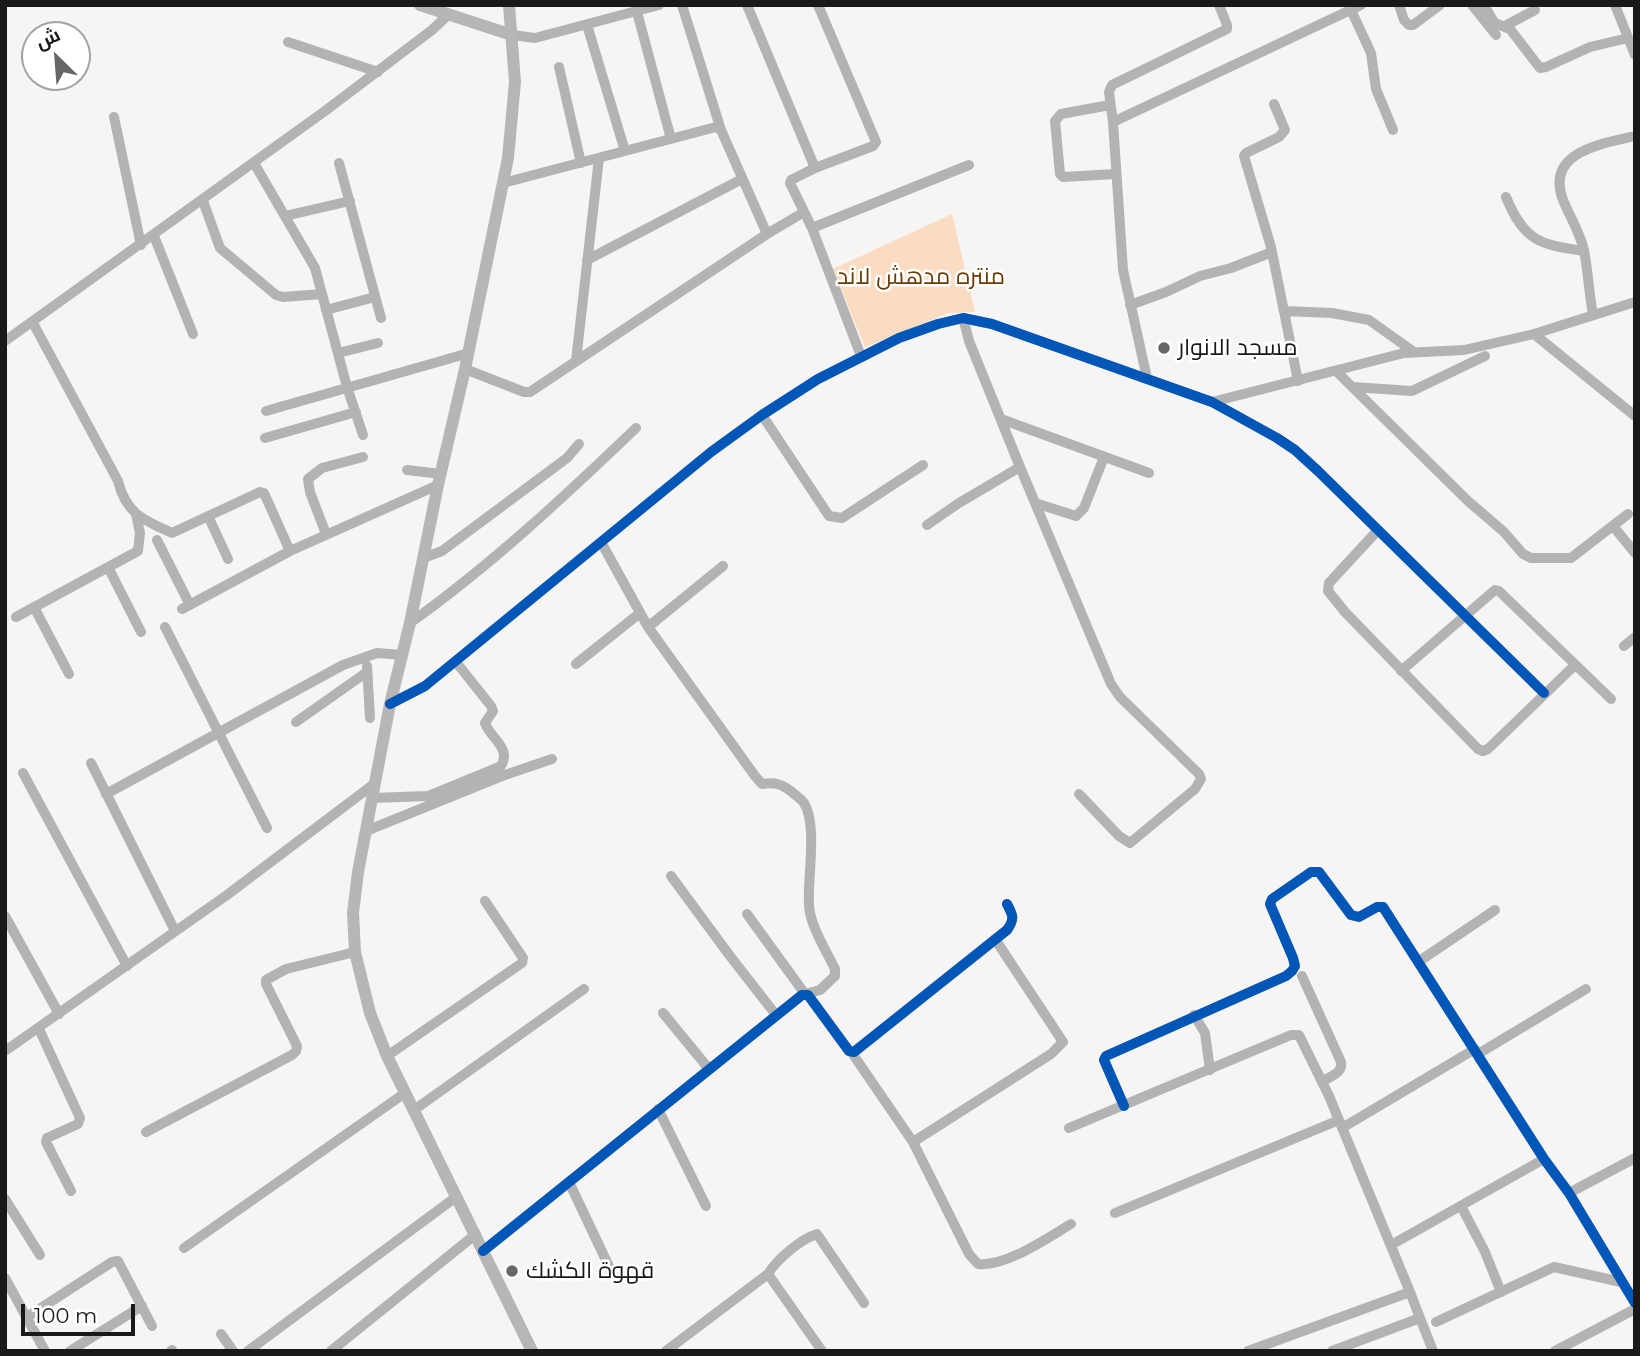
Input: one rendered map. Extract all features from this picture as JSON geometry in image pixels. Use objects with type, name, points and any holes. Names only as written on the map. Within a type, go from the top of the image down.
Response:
[{"type":"main road","points":[[419,5],[513,35]]},
{"type":"main road","points":[[509,5],[515,82],[512,132],[469,353],[390,704],[358,872],[353,913],[355,952],[370,1013],[387,1055],[533,1351]]},
{"type":"street","points":[[513,35],[535,38],[659,5]]},
{"type":"street","points":[[682,5],[721,130],[767,234]]},
{"type":"street","points":[[747,5],[815,168]]},
{"type":"street","points":[[818,5],[876,142],[873,146],[791,180],[861,356]]},
{"type":"street","points":[[1147,379],[1119,239],[1109,92],[1112,85],[1118,81],[1227,29],[1219,5]]},
{"type":"street","points":[[1113,122],[1362,5]]},
{"type":"street","points":[[1399,5],[1404,20],[1409,25],[1418,22],[1440,5]]},
{"type":"street","points":[[1472,5],[1489,21],[1505,26],[1520,39],[1540,68],[1590,47],[1630,39]]},
{"type":"street","points":[[1484,5],[1496,36]]},
{"type":"street","points":[[1615,5],[1635,55]]},
{"type":"street","points":[[1351,10],[1371,53],[1377,89],[1393,131]]},
{"type":"street","points":[[1505,26],[1535,10]]},
{"type":"street","points":[[637,12],[671,138]]},
{"type":"street","points":[[5,341],[203,201],[378,72],[449,14]]},
{"type":"street","points":[[587,25],[625,151]]},
{"type":"street","points":[[288,42],[378,72]]},
{"type":"street","points":[[559,67],[581,163]]},
{"type":"street","points":[[1274,104],[1284,127],[1282,134],[1244,156],[1272,251],[1298,381]]},
{"type":"street","points":[[1110,105],[1061,114],[1055,121],[1060,174],[1063,177],[1115,174]]},
{"type":"street","points":[[114,117],[141,245]]},
{"type":"street","points":[[503,183],[712,127],[721,130]]},
{"type":"street","points":[[1593,315],[1584,251],[1563,199],[1559,185],[1561,174],[1572,158],[1593,146],[1635,136]]},
{"type":"street","points":[[576,361],[598,158]]},
{"type":"street","points":[[254,163],[312,261],[363,435]]},
{"type":"street","points":[[340,163],[381,318]]},
{"type":"street","points":[[812,228],[969,165]]},
{"type":"street","points":[[587,260],[742,179]]},
{"type":"street","points":[[1506,197],[1519,224],[1541,243],[1584,251]]},
{"type":"street","points":[[203,201],[220,248],[276,295],[283,297],[322,294]]},
{"type":"street","points":[[285,216],[350,201]]},
{"type":"street","points":[[465,369],[526,393],[804,212]]},
{"type":"street","points":[[154,236],[193,334]]},
{"type":"street","points":[[1130,304],[1272,251]]},
{"type":"street","points":[[326,310],[375,297]]},
{"type":"street","points":[[1212,402],[1414,352],[1464,350],[1534,334],[1635,302]]},
{"type":"street","points":[[1284,311],[1332,313],[1369,320],[1414,352]]},
{"type":"street","points":[[963,318],[969,341],[1111,684],[1120,697],[1201,779],[1195,789],[1130,842],[1119,836],[1079,794]]},
{"type":"street","points":[[390,704],[425,686],[456,662],[711,452],[762,415],[861,356],[899,338],[963,318],[992,324],[1212,402],[1295,450],[1544,693]]},
{"type":"street","points":[[33,323],[118,481],[127,506],[136,514],[172,533]]},
{"type":"street","points":[[1534,334],[1635,416]]},
{"type":"street","points":[[338,353],[378,343]]},
{"type":"street","points":[[266,411],[469,353]]},
{"type":"street","points":[[1353,387],[1412,391],[1485,356]]},
{"type":"street","points":[[1336,371],[1468,501],[1504,532],[1523,554],[1531,558],[1571,558],[1628,514]]},
{"type":"street","points":[[265,438],[356,412]]},
{"type":"street","points":[[762,415],[829,516],[836,519],[842,518],[923,465]]},
{"type":"street","points":[[1001,419],[1149,473]]},
{"type":"street","points":[[410,623],[448,595],[569,491],[636,428]]},
{"type":"street","points":[[423,558],[448,547],[567,458],[579,444]]},
{"type":"street","points":[[326,534],[310,492],[308,479],[323,468],[363,457]]},
{"type":"street","points":[[1035,503],[1076,516],[1084,508],[1104,457]]},
{"type":"street","points":[[927,525],[969,496],[1020,467]]},
{"type":"street","points":[[407,470],[439,480]]},
{"type":"street","points":[[158,540],[186,607],[290,551],[439,480]]},
{"type":"street","points":[[16,617],[158,540],[260,492],[264,493],[290,551]]},
{"type":"street","points":[[136,514],[140,533],[138,551]]},
{"type":"street","points":[[208,516],[228,559]]},
{"type":"street","points":[[1613,526],[1633,546]]},
{"type":"street","points":[[1378,530],[1328,587],[1331,597],[1478,749],[1488,749],[1575,665]]},
{"type":"street","points":[[483,1251],[776,1015],[805,994],[815,992],[830,983],[835,976],[835,969],[808,904],[811,846],[804,803],[783,786],[762,784],[755,776],[648,627],[601,541]]},
{"type":"street","points":[[648,627],[723,566]]},
{"type":"street","points":[[108,568],[141,632]]},
{"type":"street","points":[[1401,671],[1465,614],[1492,592],[1499,591],[1611,699]]},
{"type":"street","points":[[34,607],[69,674]]},
{"type":"street","points":[[576,664],[640,613]]},
{"type":"street","points":[[165,627],[267,828]]},
{"type":"street","points":[[1624,646],[1635,637]]},
{"type":"street","points":[[106,794],[332,670],[366,656],[384,653],[402,655]]},
{"type":"street","points":[[366,656],[370,718]]},
{"type":"street","points":[[372,798],[428,796],[501,766],[505,759],[504,751],[485,723],[493,711],[491,706],[456,662]]},
{"type":"street","points":[[296,722],[367,672]]},
{"type":"street","points":[[366,831],[552,758]]},
{"type":"street","points":[[91,763],[176,931]]},
{"type":"street","points":[[23,774],[127,966]]},
{"type":"street","points":[[7,1046],[39,1029],[374,784]]},
{"type":"street","points":[[1124,1106],[1104,1060],[1106,1056],[1273,982],[1292,971],[1295,966],[1293,958],[1270,904],[1272,900],[1316,871],[1325,878],[1354,917],[1377,906],[1382,907],[1544,1159],[1569,1193],[1634,1303],[1555,1351]]},
{"type":"street","points":[[671,876],[776,1015]]},
{"type":"street","points":[[387,1055],[522,963],[523,958],[485,901]]},
{"type":"street","points":[[852,1054],[1012,923],[1013,916],[1007,904]]},
{"type":"street","points":[[1418,962],[1495,910]]},
{"type":"street","points":[[747,914],[852,1054],[913,1142],[970,1255],[978,1264],[995,1263],[1016,1254],[1071,1224]]},
{"type":"street","points":[[5,916],[59,1014]]},
{"type":"street","points":[[913,1142],[1051,1055],[1063,1042],[995,939]]},
{"type":"street","points":[[146,1132],[292,1055],[297,1046],[266,980],[286,969],[355,952]]},
{"type":"street","points":[[1302,976],[1342,1062],[1339,1072],[1323,1082]]},
{"type":"street","points":[[414,1110],[584,989]]},
{"type":"street","points":[[1115,1213],[1341,1124],[1477,1052],[1586,989]]},
{"type":"street","points":[[663,1013],[709,1069]]},
{"type":"street","points":[[1194,1015],[1205,1032],[1210,1070]]},
{"type":"street","points":[[39,1029],[80,1118],[78,1124],[47,1138],[46,1142],[71,1191]]},
{"type":"street","points":[[1069,1128],[1295,1034],[1299,1035],[1341,1124],[1433,1351]]},
{"type":"street","points":[[184,1248],[405,1093]]},
{"type":"street","points":[[659,1109],[706,1206]]},
{"type":"street","points":[[1569,1193],[1635,1158]]},
{"type":"street","points":[[1391,1245],[1544,1159]]},
{"type":"street","points":[[569,1182],[613,1275]]},
{"type":"street","points":[[248,1351],[456,1197]]},
{"type":"street","points":[[5,1199],[40,1255]]},
{"type":"street","points":[[1461,1206],[1485,1252],[1501,1292]]},
{"type":"street","points":[[331,1351],[476,1234]]},
{"type":"street","points":[[666,1351],[768,1274],[779,1261],[809,1237],[817,1234],[864,1303]]},
{"type":"street","points":[[27,1317],[112,1262],[118,1261],[152,1325]]},
{"type":"street","points":[[1436,1322],[1554,1268],[1620,1282]]},
{"type":"street","points":[[768,1274],[821,1351]]},
{"type":"street","points":[[5,1278],[45,1351]]},
{"type":"street","points":[[1248,1351],[1410,1292]]},
{"type":"street","points":[[70,1351],[142,1306]]},
{"type":"street","points":[[1332,1351],[1420,1318]]},
{"type":"street","points":[[220,1334],[233,1351]]},
{"type":"green space","name":"منتره مدهش لاند","points":[[952,214],[975,312],[949,313],[865,347],[833,269]]},
{"type":"cycle path","points":[[390,704],[425,686],[711,452],[762,415],[818,379],[899,338],[963,318],[992,324],[1212,402],[1277,438],[1318,471],[1544,693]]},
{"type":"cycle path","points":[[1124,1106],[1104,1060],[1106,1056],[1292,971],[1295,966],[1293,958],[1270,904],[1272,899],[1311,872],[1319,872],[1351,915],[1359,917],[1377,907],[1383,907],[1544,1159],[1569,1193],[1635,1303]]},
{"type":"cycle path","points":[[483,1251],[802,995],[808,995],[849,1051],[854,1052],[1007,930],[1012,917],[1007,904]]},
{"type":"place","name":"مسجد الانوار","points":[[1164,348]]},
{"type":"place","name":"قهوة الكشك","points":[[512,1271]]}]
